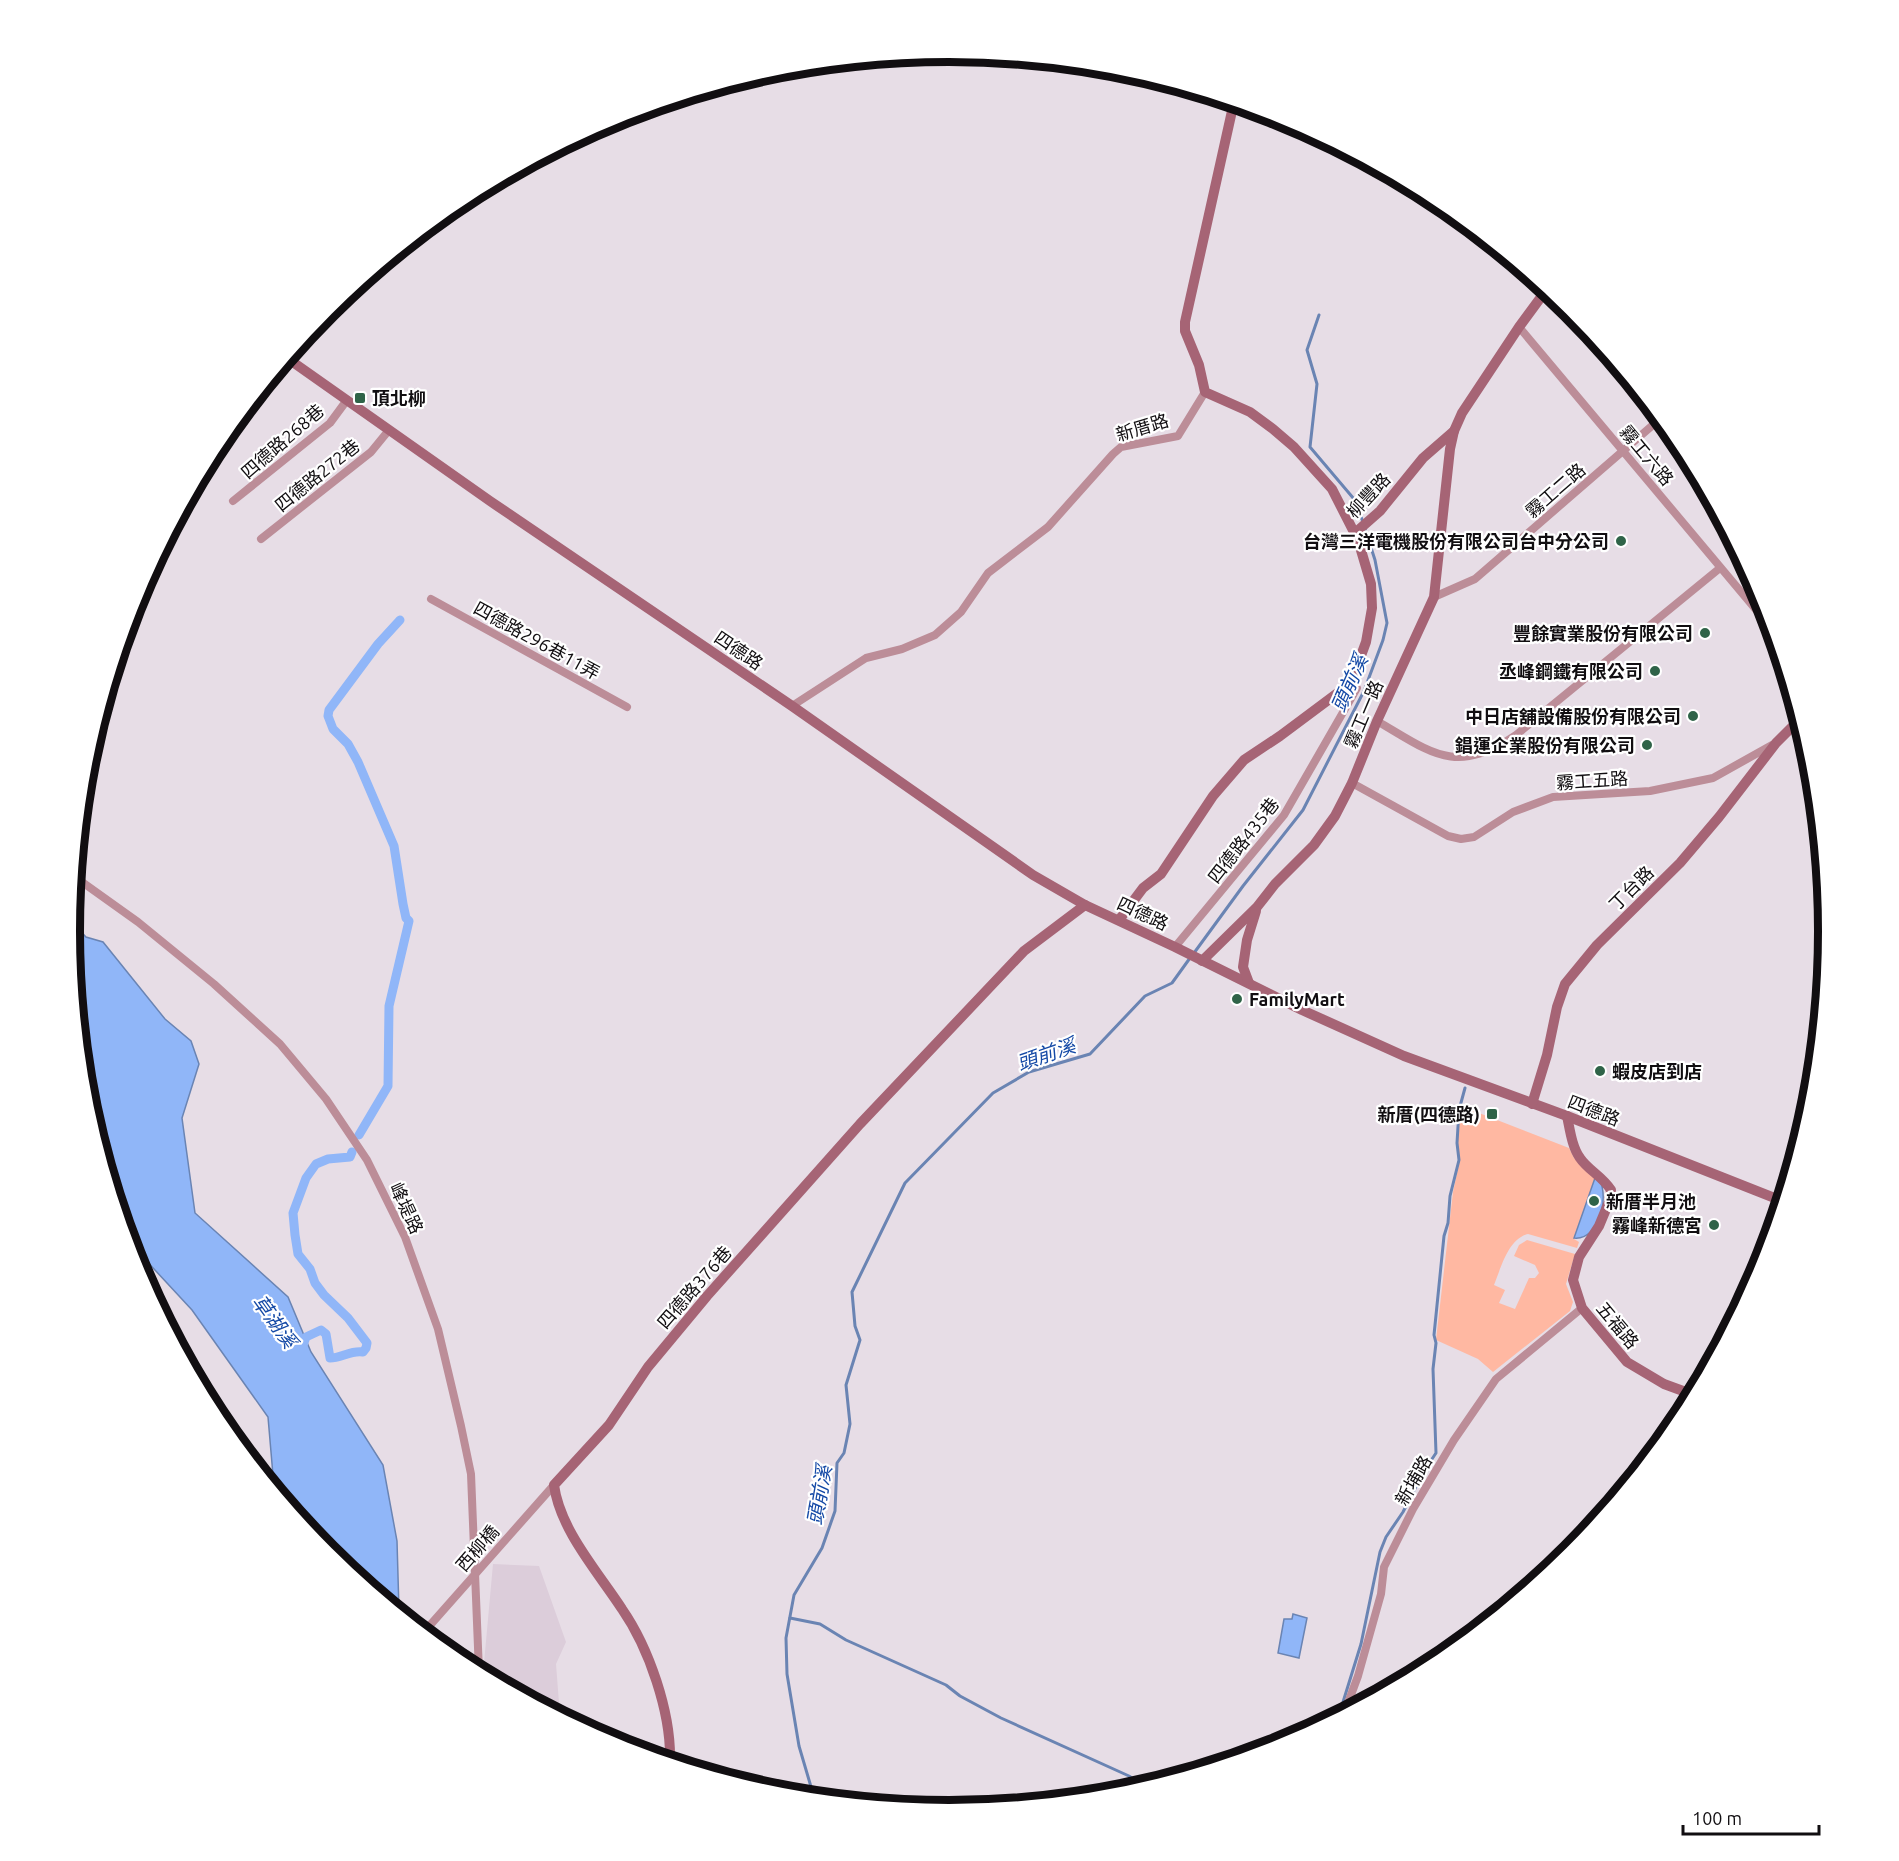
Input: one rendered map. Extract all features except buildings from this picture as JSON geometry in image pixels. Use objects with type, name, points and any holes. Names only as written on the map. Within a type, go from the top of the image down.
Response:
[{"type":"street","points":[[1232,109],[1185,322],[1185,331],[1199,365],[1205,392],[1250,412],[1300,454],[1332,489],[1355,533]]},
{"type":"street","name":"柳豐路","points":[[1351,683],[1366,642],[1372,608],[1371,584],[1355,533],[1380,511],[1423,458],[1454,431],[1462,412],[1542,296]]},
{"type":"street","name":"霧工六路","points":[[1519,327],[1757,611]]},
{"type":"street","name":"四德路","points":[[293,362],[490,501],[792,706],[1033,875],[1084,905],[1302,1010],[1404,1056],[1567,1116],[1776,1198]]},
{"type":"street","name":"新厝路","points":[[792,706],[866,658],[902,649],[935,635],[961,612],[988,573],[1048,527],[1113,454],[1121,447],[1178,436],[1205,392]]},
{"type":"street","name":"四德路268巷","points":[[233,501],[330,423],[346,400]]},
{"type":"street","name":"霧工二路","points":[[1434,597],[1475,579],[1655,423]]},
{"type":"street","name":"四德路272巷","points":[[261,539],[371,452],[389,430]]},
{"type":"street","name":"霧工一路","points":[[1200,960],[1257,907],[1275,884],[1314,845],[1335,816],[1352,783],[1377,721],[1434,597],[1450,449],[1454,431]]},
{"type":"street","points":[[1377,721],[1427,751],[1452,758],[1482,754],[1500,746],[1720,568]]},
{"type":"street","name":"四德路296巷11弄","points":[[431,599],[627,707]]},
{"type":"street","points":[[1119,920],[1143,888],[1161,874],[1213,796],[1244,760],[1351,683]]},
{"type":"street","name":"四德路435巷","points":[[1179,949],[1284,815],[1357,688],[1351,683]]},
{"type":"street","name":"丁台路","points":[[1532,1104],[1565,984],[1597,945],[1687,855],[1776,743],[1794,725]]},
{"type":"street","name":"霧工五路","points":[[1352,783],[1448,836],[1461,839],[1474,837],[1513,812],[1554,797],[1650,791],[1713,778],[1776,743]]},
{"type":"street","name":"峰堤路","points":[[82,882],[138,922],[214,984],[280,1044],[326,1099],[367,1160],[405,1237],[438,1329],[471,1474],[479,1660]]},
{"type":"street","name":"四德路376巷","points":[[554,1485],[609,1425],[648,1367],[706,1296],[860,1124],[1024,951],[1084,905]]},
{"type":"street","points":[[1249,983],[1243,967],[1247,940],[1257,907]]},
{"type":"street","name":"五福路","points":[[1567,1116],[1575,1151],[1581,1160],[1603,1178],[1611,1190],[1609,1202],[1599,1226],[1579,1257],[1573,1280],[1582,1308],[1627,1362],[1648,1376],[1685,1391]]},
{"type":"street","name":"新埔路","points":[[1348,1702],[1381,1594],[1384,1568],[1413,1509],[1454,1440],[1496,1379],[1582,1308]]},
{"type":"street","points":[[554,1485],[558,1509],[624,1611],[645,1651],[654,1672],[663,1708],[670,1753]]},
{"type":"street","name":"西柳橋","points":[[429,1626],[554,1485]]},
{"type":"shaded area","points":[[1461,1106],[1569,1148],[1574,1158],[1596,1175],[1574,1239],[1579,1242],[1577,1248],[1528,1234],[1515,1242],[1506,1255],[1494,1285],[1505,1290],[1499,1303],[1515,1309],[1529,1278],[1535,1278],[1539,1273],[1535,1265],[1514,1256],[1519,1245],[1527,1240],[1575,1254],[1566,1284],[1573,1302],[1570,1311],[1493,1372],[1478,1359],[1436,1340],[1453,1192],[1460,1159],[1457,1140]]},
{"type":"shaded area","points":[[493,1564],[539,1566],[566,1642],[556,1664],[559,1703],[562,1708],[484,1664]]},
{"type":"water","name":"草湖溪","points":[[80,931],[86,937],[103,942],[165,1019],[191,1041],[199,1064],[182,1118],[195,1213],[288,1297],[311,1352],[383,1465],[397,1541],[399,1602],[335,1545],[273,1476],[268,1417],[192,1310],[146,1260],[110,1155],[97,1100],[88,1044],[82,987]]},
{"type":"water","name":"新厝半月池","points":[[1596,1175],[1601,1182],[1603,1192],[1601,1214],[1591,1232],[1583,1237],[1574,1238]]},
{"type":"water","points":[[1293,1614],[1307,1618],[1299,1658],[1278,1653],[1284,1619],[1292,1619]]},
{"type":"waterway","name":"頭前溪","points":[[1319,315],[1307,350],[1317,384],[1310,447],[1354,499],[1363,522]]},
{"type":"waterway","name":"頭前溪","points":[[1194,953],[1303,810],[1364,691],[1387,623],[1375,560],[1365,529]]},
{"type":"waterway","points":[[359,1135],[388,1086],[389,1006],[409,921],[406,918],[403,904],[394,846],[358,762],[348,744],[333,729],[328,716],[329,710],[378,644],[400,620]]},
{"type":"waterway","name":"頭前溪","points":[[811,1788],[799,1746],[787,1674],[786,1638],[794,1595],[822,1548],[835,1511],[837,1463],[844,1453],[850,1424],[846,1385],[860,1340],[855,1326],[852,1292],[905,1183],[993,1093],[1029,1072],[1090,1054],[1145,996],[1172,983],[1190,958]]},
{"type":"waterway","points":[[1342,1706],[1361,1644],[1380,1552],[1386,1537],[1403,1512],[1436,1453],[1433,1369],[1436,1343],[1434,1335],[1444,1236],[1448,1223],[1450,1196],[1459,1160],[1457,1143],[1459,1110],[1465,1088]]},
{"type":"waterway","name":"草湖溪","points":[[302,1348],[306,1337],[321,1330],[326,1334],[330,1358],[363,1352],[366,1348],[367,1343],[348,1318],[324,1295],[315,1283],[310,1269],[298,1254],[293,1213],[306,1178],[316,1164],[328,1159],[350,1157],[352,1152]]},
{"type":"waterway","points":[[790,1618],[820,1624],[846,1640],[946,1685],[960,1696],[1001,1718],[1134,1779]]},
{"type":"place","name":"頂北柳","points":[[360,398]]},
{"type":"place","name":"台灣三洋電機股份有限公司台中分公司","points":[[1621,541]]},
{"type":"place","name":"豐餘實業股份有限公司","points":[[1705,633]]},
{"type":"place","name":"丞峰鋼鐵有限公司","points":[[1655,671]]},
{"type":"place","name":"中日店舖設備股份有限公司","points":[[1693,716]]},
{"type":"place","name":"錩運企業股份有限公司","points":[[1647,745]]},
{"type":"place","name":"FamilyMart","points":[[1237,999]]},
{"type":"place","name":"蝦皮店到店","points":[[1600,1071]]},
{"type":"place","name":"新厝(四德路)","points":[[1492,1114]]},
{"type":"place","name":"新厝半月池","points":[[1594,1201]]},
{"type":"place","name":"霧峰新德宮","points":[[1714,1225]]}]
